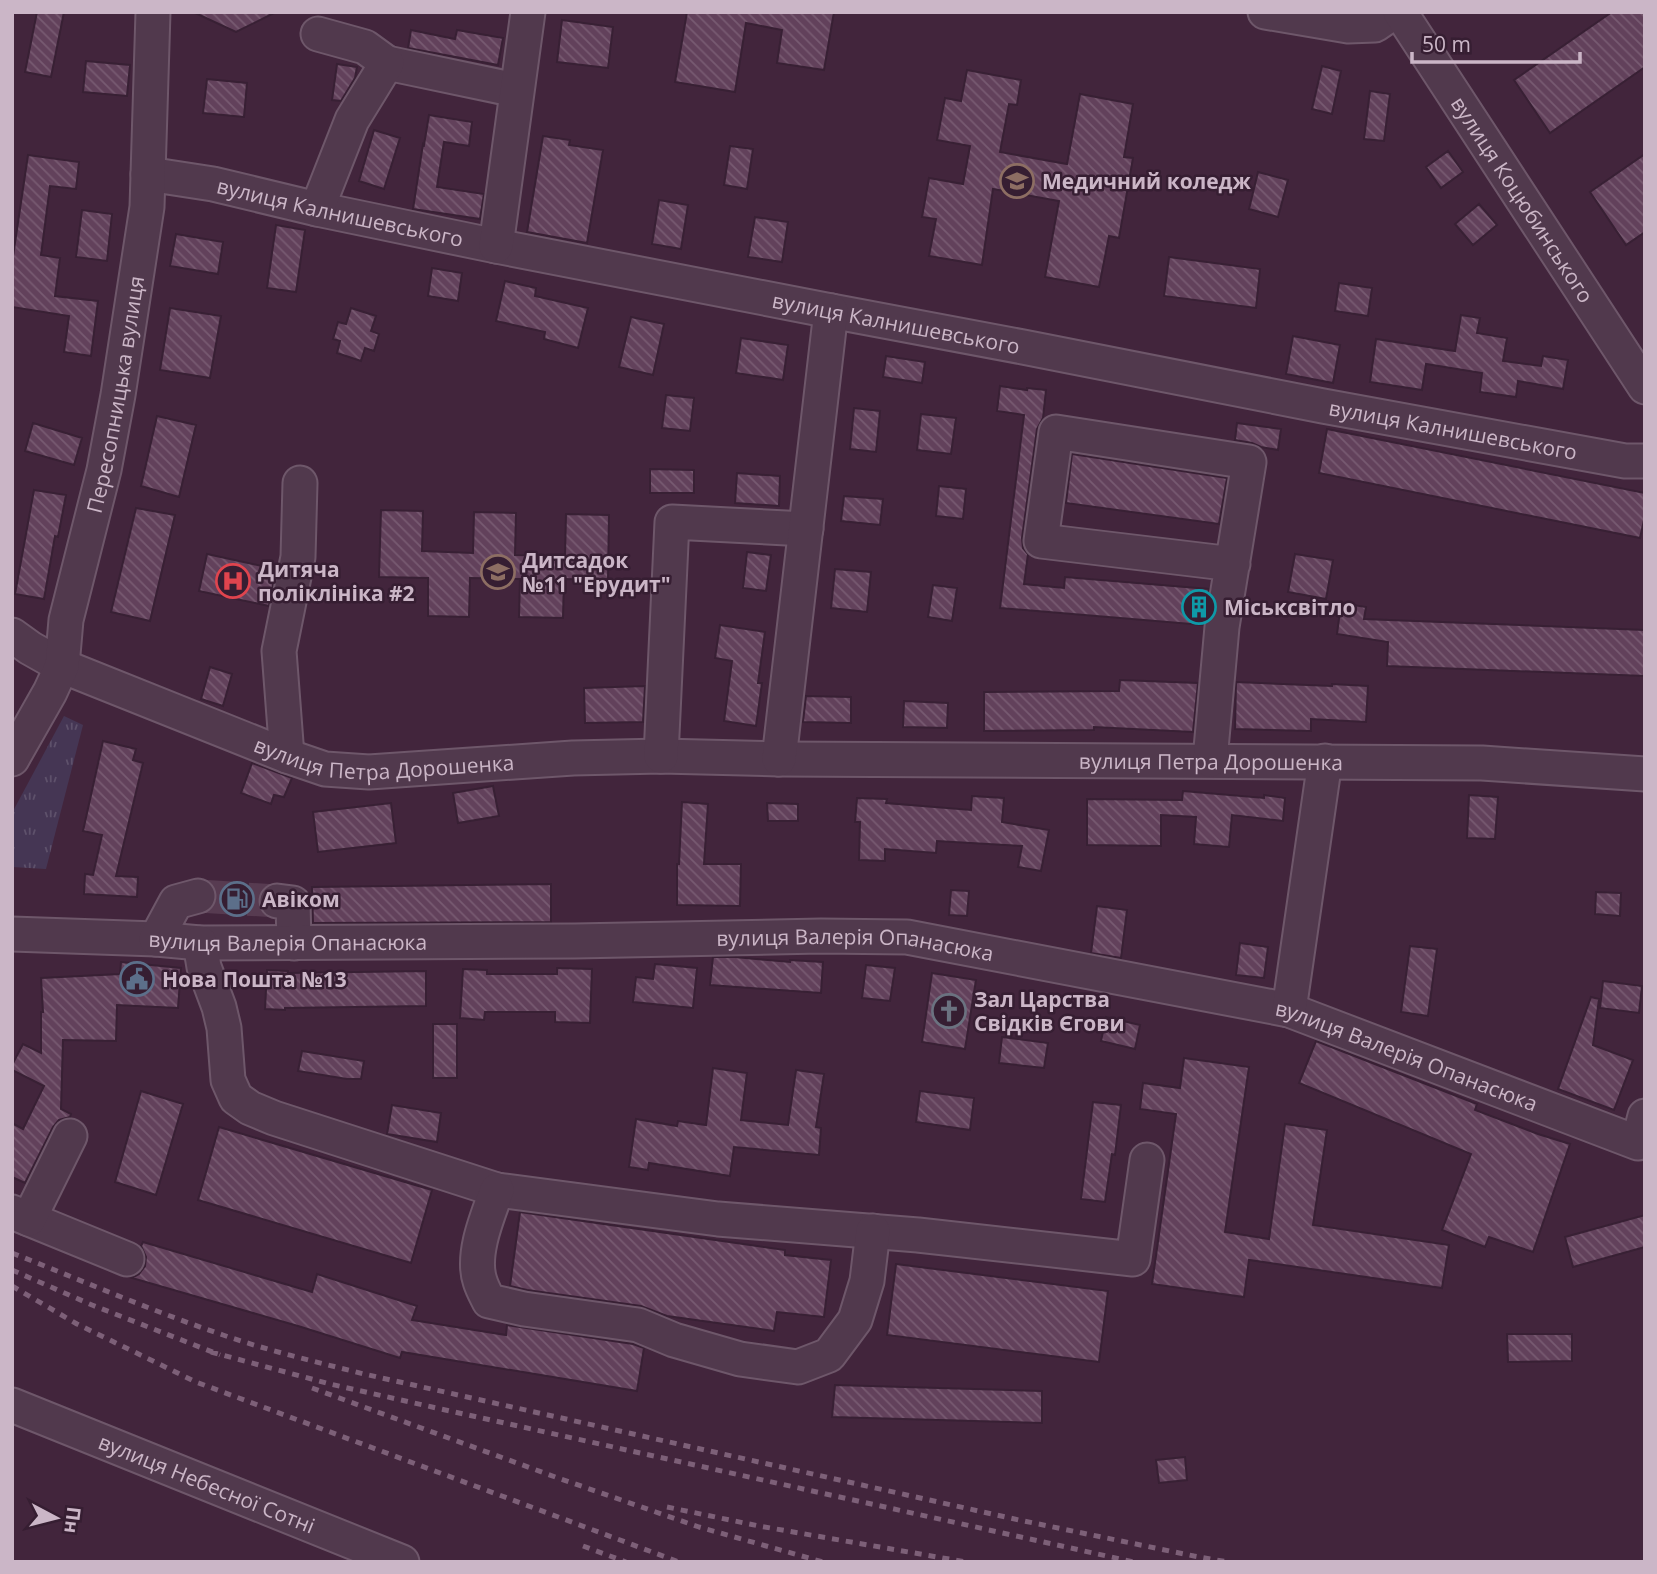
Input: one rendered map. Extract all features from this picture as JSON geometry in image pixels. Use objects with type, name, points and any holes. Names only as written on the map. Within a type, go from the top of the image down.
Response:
[{"type":"street","name":"Пересопницька вулиця","points":[[12,759],[62,666],[66,620],[104,470],[147,207],[153,12]]},
{"type":"street","points":[[496,246],[528,12]]},
{"type":"street","points":[[1265,12],[1348,26],[1375,26],[1394,12]]},
{"type":"street","name":"вулиця Коцюбинського","points":[[1400,12],[1645,387]]},
{"type":"street","points":[[318,34],[365,47],[387,63],[516,90]]},
{"type":"street","points":[[317,209],[352,120],[387,63]]},
{"type":"street","name":"вулиця Калнишевського","points":[[148,174],[213,184],[317,209],[496,246],[1322,406],[1625,461],[1645,461]]},
{"type":"street","points":[[779,758],[831,311]]},
{"type":"street","points":[[1210,760],[1223,627],[1250,462],[1056,432],[1041,541],[1233,564]]},
{"type":"street","points":[[287,756],[279,651],[298,557],[300,483]]},
{"type":"street","points":[[661,756],[672,522],[806,529]]},
{"type":"street","name":"вулиця Петра Дорошенка","points":[[12,635],[62,666],[325,769],[369,772],[573,758],[661,756],[1482,763],[1645,774]]},
{"type":"street","points":[[1289,1010],[1325,761]]},
{"type":"street","points":[[156,939],[176,902],[198,896]]},
{"type":"street","points":[[277,901],[293,903],[294,943]]},
{"type":"street","name":"вулиця Валерія Опанасюка","points":[[12,934],[201,943],[907,937],[1289,1010],[1638,1143],[1645,1116]]},
{"type":"street","points":[[201,943],[204,967],[224,1028],[228,1080],[236,1098],[250,1108],[274,1118],[497,1189],[718,1219],[918,1235],[1133,1259],[1147,1160]]},
{"type":"street","points":[[70,1136],[20,1216],[127,1259]]},
{"type":"street","points":[[497,1189],[483,1230],[478,1262],[479,1280],[489,1301],[524,1309],[638,1325],[674,1340],[740,1359],[798,1367],[829,1354],[855,1320],[867,1280],[873,1231]]},
{"type":"street","name":"вулиця Небесної Сотні","points":[[12,1405],[402,1562]]},
{"type":"green space","points":[[64,716],[83,725],[46,869],[12,867],[12,813]]},
{"type":"building","points":[[37,12],[64,12],[51,77],[25,72]]},
{"type":"building","points":[[193,12],[276,12],[236,32]]},
{"type":"building","points":[[687,12],[834,12],[824,70],[777,63],[782,30],[746,23],[735,92],[675,82]]},
{"type":"building","points":[[1612,12],[1645,12],[1645,67],[1550,133],[1514,80]]},
{"type":"building","points":[[562,20],[613,27],[608,68],[557,62]]},
{"type":"building","points":[[411,30],[455,39],[457,30],[503,38],[498,65],[408,48]]},
{"type":"building","points":[[86,61],[130,65],[127,96],[83,92]]},
{"type":"building","points":[[337,64],[357,67],[355,78],[341,101],[332,100]]},
{"type":"building","points":[[1322,66],[1341,71],[1332,114],[1312,109]]},
{"type":"building","points":[[967,70],[1021,80],[1017,105],[1009,104],[1000,152],[1067,164],[1080,94],[1133,104],[1124,157],[1133,158],[1119,238],[1109,236],[1099,287],[1045,277],[1059,201],[993,189],[982,265],[929,256],[936,219],[922,217],[929,178],[963,184],[970,146],[937,140],[945,98],[961,101]]},
{"type":"building","points":[[207,79],[247,83],[244,117],[203,113]]},
{"type":"building","points":[[1370,91],[1390,94],[1384,141],[1364,139]]},
{"type":"building","points":[[429,115],[472,122],[469,146],[444,142],[437,187],[484,194],[480,219],[413,209]]},
{"type":"building","points":[[374,130],[400,138],[384,189],[359,181]]},
{"type":"building","points":[[543,136],[570,140],[569,145],[603,150],[587,243],[527,232]]},
{"type":"building","points":[[730,146],[753,149],[747,189],[724,185]]},
{"type":"building","points":[[1448,151],[1463,172],[1441,188],[1426,167]]},
{"type":"building","points":[[1645,154],[1645,232],[1626,245],[1590,192]]},
{"type":"building","points":[[28,155],[79,162],[76,189],[50,186],[41,255],[60,258],[55,296],[98,301],[91,356],[64,352],[69,316],[12,307],[12,263]]},
{"type":"building","points":[[1258,172],[1288,180],[1278,217],[1249,209]]},
{"type":"building","points":[[659,200],[688,205],[681,249],[652,244]]},
{"type":"building","points":[[1479,204],[1497,225],[1473,245],[1455,224]]},
{"type":"building","points":[[82,210],[112,214],[107,261],[76,257]]},
{"type":"building","points":[[755,217],[788,222],[782,262],[748,257]]},
{"type":"building","points":[[276,225],[305,230],[296,292],[267,288]]},
{"type":"building","points":[[176,234],[223,242],[218,274],[170,266]]},
{"type":"building","points":[[1169,257],[1260,269],[1256,308],[1164,296]]},
{"type":"building","points":[[432,268],[462,273],[458,301],[428,296]]},
{"type":"building","points":[[505,281],[536,288],[535,296],[588,308],[578,348],[544,339],[545,332],[496,321]]},
{"type":"building","points":[[1339,283],[1372,288],[1368,316],[1335,311]]},
{"type":"building","points":[[170,308],[221,316],[210,378],[160,370]]},
{"type":"building","points":[[351,308],[376,316],[371,331],[379,334],[374,351],[365,348],[361,361],[337,353],[340,341],[333,339],[338,322],[346,324]]},
{"type":"building","points":[[1461,315],[1480,318],[1477,333],[1507,338],[1503,361],[1541,366],[1543,356],[1568,360],[1563,389],[1518,381],[1516,397],[1480,392],[1482,373],[1426,364],[1422,390],[1370,382],[1376,339],[1455,351]]},
{"type":"building","points":[[631,317],[664,324],[653,375],[619,367]]},
{"type":"building","points":[[1293,336],[1340,345],[1333,383],[1286,374]]},
{"type":"building","points":[[741,338],[788,345],[783,380],[736,373]]},
{"type":"building","points":[[886,356],[925,362],[922,383],[883,377]]},
{"type":"building","points":[[1000,386],[1046,390],[1043,418],[1037,429],[1022,538],[1023,548],[1028,554],[1024,584],[1064,588],[1065,577],[1209,589],[1203,625],[1000,608],[1024,415],[997,411]]},
{"type":"building","points":[[666,395],[694,398],[690,431],[662,428]]},
{"type":"building","points":[[854,408],[880,411],[876,452],[850,449]]},
{"type":"building","points":[[921,414],[956,418],[951,454],[917,450]]},
{"type":"building","points":[[157,416],[196,425],[179,497],[141,486]]},
{"type":"building","points":[[33,423],[82,438],[74,465],[25,451]]},
{"type":"building","points":[[1237,423],[1281,429],[1278,450],[1235,440]]},
{"type":"building","points":[[1327,429],[1645,493],[1645,516],[1640,538],[1319,473]]},
{"type":"building","points":[[1072,454],[1227,478],[1219,524],[1066,503]]},
{"type":"building","points":[[650,469],[694,470],[694,493],[650,493]]},
{"type":"building","points":[[737,473],[780,476],[779,506],[735,503]]},
{"type":"building","points":[[939,486],[966,489],[963,519],[936,516]]},
{"type":"building","points":[[34,490],[66,495],[58,537],[55,536],[44,599],[15,594]]},
{"type":"building","points":[[844,496],[883,499],[880,525],[841,521]]},
{"type":"building","points":[[136,508],[175,515],[150,621],[111,612]]},
{"type":"building","points":[[381,510],[423,511],[422,551],[473,553],[474,512],[516,513],[515,555],[565,556],[566,514],[609,515],[608,580],[564,579],[563,618],[519,617],[520,579],[470,578],[469,617],[428,616],[428,578],[379,577]]},
{"type":"building","points":[[747,552],[771,555],[766,591],[743,588]]},
{"type":"building","points":[[207,554],[276,569],[269,606],[199,591]]},
{"type":"building","points":[[1295,554],[1333,560],[1326,599],[1288,592]]},
{"type":"building","points":[[835,569],[871,572],[867,612],[831,608]]},
{"type":"building","points":[[933,585],[957,588],[952,621],[928,617]]},
{"type":"building","points":[[1341,603],[1366,607],[1364,619],[1645,630],[1645,676],[1387,666],[1388,642],[1337,634]]},
{"type":"building","points":[[720,625],[765,632],[758,683],[762,683],[756,726],[724,721],[732,661],[715,658]]},
{"type":"building","points":[[210,667],[232,674],[223,706],[201,699]]},
{"type":"building","points":[[1120,680],[1198,683],[1193,732],[1094,727],[1094,730],[984,731],[984,692],[1119,691]]},
{"type":"building","points":[[1236,682],[1368,686],[1366,722],[1311,719],[1311,731],[1235,729]]},
{"type":"building","points":[[645,686],[643,722],[585,723],[584,688]]},
{"type":"building","points":[[806,696],[851,697],[851,723],[803,722]]},
{"type":"building","points":[[904,701],[948,703],[947,728],[903,727]]},
{"type":"building","points":[[103,741],[136,749],[133,760],[143,763],[116,876],[138,877],[137,897],[84,894],[85,874],[93,875],[102,835],[83,831]]},
{"type":"building","points":[[252,763],[292,778],[284,797],[274,795],[271,804],[241,793]]},
{"type":"building","points":[[493,786],[499,816],[458,823],[453,793]]},
{"type":"building","points":[[1183,791],[1285,798],[1283,821],[1232,815],[1229,847],[1194,844],[1196,817],[1161,815],[1161,846],[1087,845],[1087,799],[1182,800]]},
{"type":"building","points":[[1469,795],[1498,797],[1495,839],[1467,838]]},
{"type":"building","points":[[972,796],[1004,798],[1002,822],[1049,830],[1041,871],[1018,867],[1022,846],[937,841],[936,853],[885,849],[885,861],[859,860],[860,822],[855,822],[857,798],[887,799],[886,803],[971,810]]},
{"type":"building","points":[[682,802],[708,804],[704,864],[741,864],[740,906],[677,905]]},
{"type":"building","points":[[391,803],[396,843],[318,852],[313,812]]},
{"type":"building","points":[[767,803],[798,804],[798,821],[768,821]]},
{"type":"building","points":[[551,884],[551,922],[313,923],[312,887]]},
{"type":"building","points":[[951,890],[969,891],[967,916],[949,915]]},
{"type":"building","points":[[1596,892],[1621,893],[1620,916],[1595,914]]},
{"type":"building","points":[[1097,906],[1127,910],[1121,958],[1091,953]]},
{"type":"building","points":[[1240,943],[1268,947],[1264,978],[1236,975]]},
{"type":"building","points":[[1410,946],[1437,949],[1428,1016],[1401,1012]]},
{"type":"building","points":[[713,957],[823,962],[821,993],[710,985]]},
{"type":"building","points":[[121,962],[181,968],[178,1008],[117,1005],[116,1041],[63,1040],[61,1109],[71,1114],[70,1117],[59,1120],[53,1127],[25,1183],[12,1177],[12,1123],[23,1129],[44,1086],[12,1070],[23,1044],[41,1053],[41,978],[120,974]]},
{"type":"building","points":[[655,964],[697,968],[693,1008],[633,1002],[636,977],[653,979]]},
{"type":"building","points":[[866,965],[895,968],[890,1001],[862,998]]},
{"type":"building","points":[[557,968],[592,969],[590,1023],[555,1022],[555,1012],[485,1012],[484,1020],[460,1018],[463,969],[487,970],[487,974],[557,974]]},
{"type":"building","points":[[267,970],[288,973],[426,971],[426,1006],[265,1009]]},
{"type":"building","name":"Зал Царства Свідків Єгови","points":[[932,973],[976,980],[965,1049],[922,1042]]},
{"type":"building","points":[[1603,981],[1642,986],[1639,1013],[1600,1008]]},
{"type":"building","points":[[1591,997],[1599,999],[1593,1045],[1633,1060],[1614,1110],[1558,1089]]},
{"type":"building","points":[[1106,1017],[1140,1025],[1135,1049],[1101,1041]]},
{"type":"building","points":[[433,1024],[457,1024],[457,1078],[433,1078]]},
{"type":"building","points":[[1002,1037],[1048,1043],[1044,1068],[999,1063]]},
{"type":"building","points":[[1316,1041],[1477,1104],[1475,1110],[1570,1144],[1533,1252],[1489,1237],[1485,1247],[1442,1230],[1471,1154],[1299,1083]]},
{"type":"building","points":[[302,1051],[364,1061],[361,1079],[298,1071]]},
{"type":"building","points":[[1184,1058],[1249,1067],[1225,1232],[1269,1239],[1285,1124],[1327,1130],[1313,1225],[1449,1245],[1442,1288],[1249,1260],[1244,1297],[1152,1284],[1176,1114],[1140,1109],[1143,1083],[1180,1088]]},
{"type":"building","points":[[713,1068],[747,1073],[741,1120],[788,1125],[796,1070],[824,1074],[816,1127],[821,1128],[819,1155],[734,1147],[730,1176],[649,1163],[648,1170],[629,1167],[636,1119],[677,1126],[678,1121],[706,1125]]},
{"type":"building","points":[[141,1091],[183,1104],[156,1195],[115,1182]]},
{"type":"building","points":[[920,1091],[974,1098],[970,1130],[916,1122]]},
{"type":"building","points":[[1093,1102],[1121,1105],[1115,1155],[1112,1154],[1105,1202],[1081,1199]]},
{"type":"building","points":[[392,1105],[441,1113],[437,1142],[387,1134]]},
{"type":"building","points":[[219,1127],[432,1190],[411,1263],[198,1200]]},
{"type":"building","points":[[520,1212],[785,1250],[785,1255],[831,1260],[824,1317],[777,1312],[774,1331],[667,1316],[641,1306],[510,1286]]},
{"type":"building","points":[[1645,1215],[1645,1247],[1573,1267],[1565,1237]]},
{"type":"building","points":[[143,1242],[312,1292],[317,1274],[417,1306],[412,1320],[506,1335],[507,1325],[633,1344],[644,1348],[637,1391],[402,1352],[400,1358],[132,1278],[145,1266],[146,1257],[141,1246]]},
{"type":"building","points":[[896,1264],[1108,1291],[1099,1362],[887,1335]]},
{"type":"building","points":[[1507,1334],[1572,1334],[1572,1361],[1508,1362]]},
{"type":"building","points":[[835,1385],[1042,1391],[1042,1423],[832,1417]]},
{"type":"building","points":[[1185,1457],[1187,1480],[1159,1483],[1156,1460]]},
{"type":"tunnel","points":[[198,896],[277,901]]},
{"type":"railway","points":[[12,1253],[196,1326],[311,1361],[1019,1520],[1228,1562]]},
{"type":"railway","points":[[12,1270],[92,1305],[220,1355]]},
{"type":"railway","points":[[12,1286],[77,1324],[196,1382],[679,1562]]},
{"type":"railway","points":[[211,1352],[330,1384],[1134,1562]]},
{"type":"railway","points":[[312,1388],[699,1527],[823,1562]]},
{"type":"railway","points":[[667,1507],[966,1562]]},
{"type":"railway","points":[[583,1546],[626,1562]]},
{"type":"place","name":"Медичний коледж","points":[[1017,181]]},
{"type":"place","name":"Дитсадок №11 \"Ерудит\"","points":[[498,572]]},
{"type":"place","name":"Дитяча поліклініка #2","points":[[233,581]]},
{"type":"place","name":"Міськсвітло","points":[[1199,607]]},
{"type":"place","name":"Авіком","points":[[237,899]]},
{"type":"place","name":"Нова Пошта №13","points":[[137,979]]},
{"type":"place","name":"Зал Царства Свідків Єгови","points":[[949,1011]]}]
